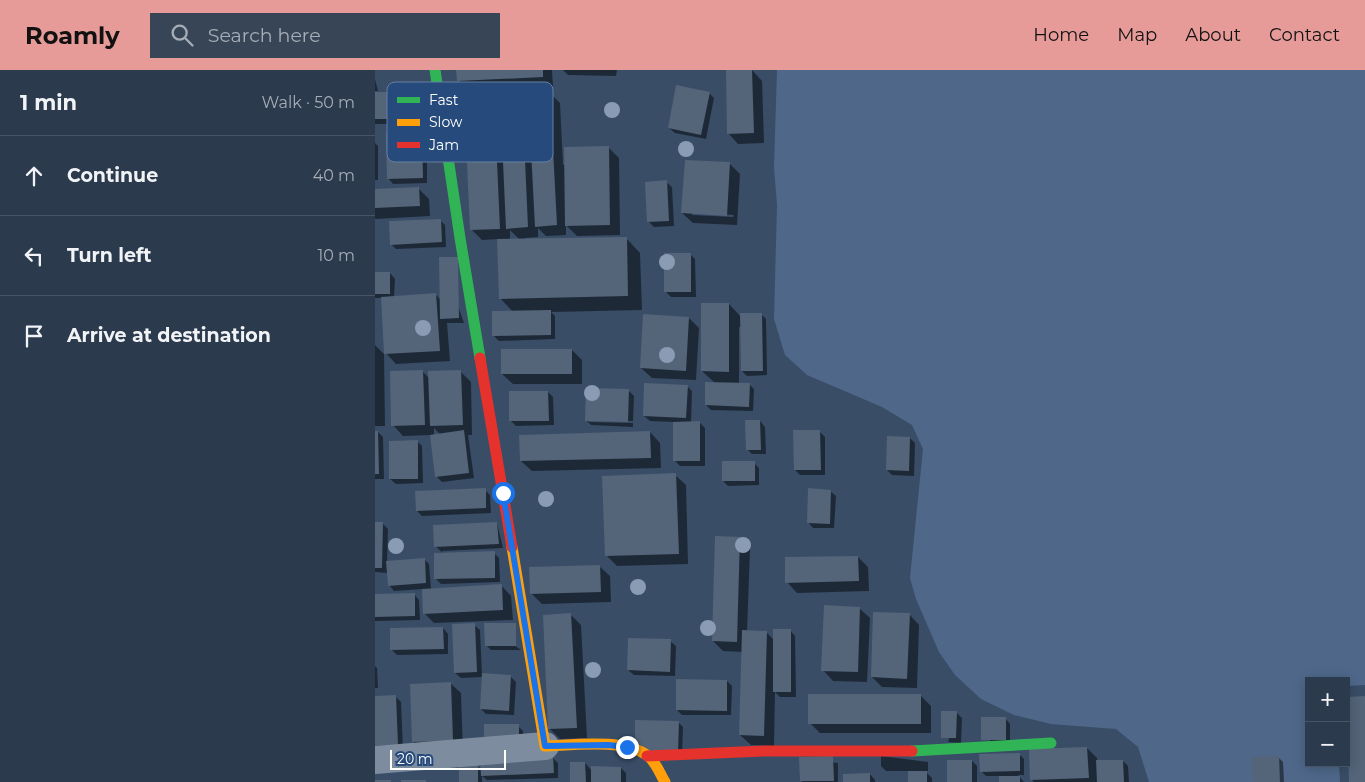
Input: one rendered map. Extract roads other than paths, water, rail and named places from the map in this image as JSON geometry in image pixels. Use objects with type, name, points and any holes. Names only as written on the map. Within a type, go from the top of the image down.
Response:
[{"type":"street","points":[[449,162],[545,746]]},
{"type":"street","points":[[375,760],[545,746],[617,746],[627,747],[647,756],[764,751],[905,751],[1051,743]]},
{"type":"street","points":[[647,756],[665,782]]},
{"type":"water","points":[[777,70],[1365,70],[1365,685],[1350,686],[1350,677],[1305,677],[1305,767],[1339,767],[1340,782],[1149,782],[1138,747],[1116,729],[1051,724],[1014,715],[981,699],[955,675],[939,652],[916,599],[910,578],[923,449],[912,425],[882,407],[807,375],[785,355],[774,319],[777,205],[774,167]]}]
